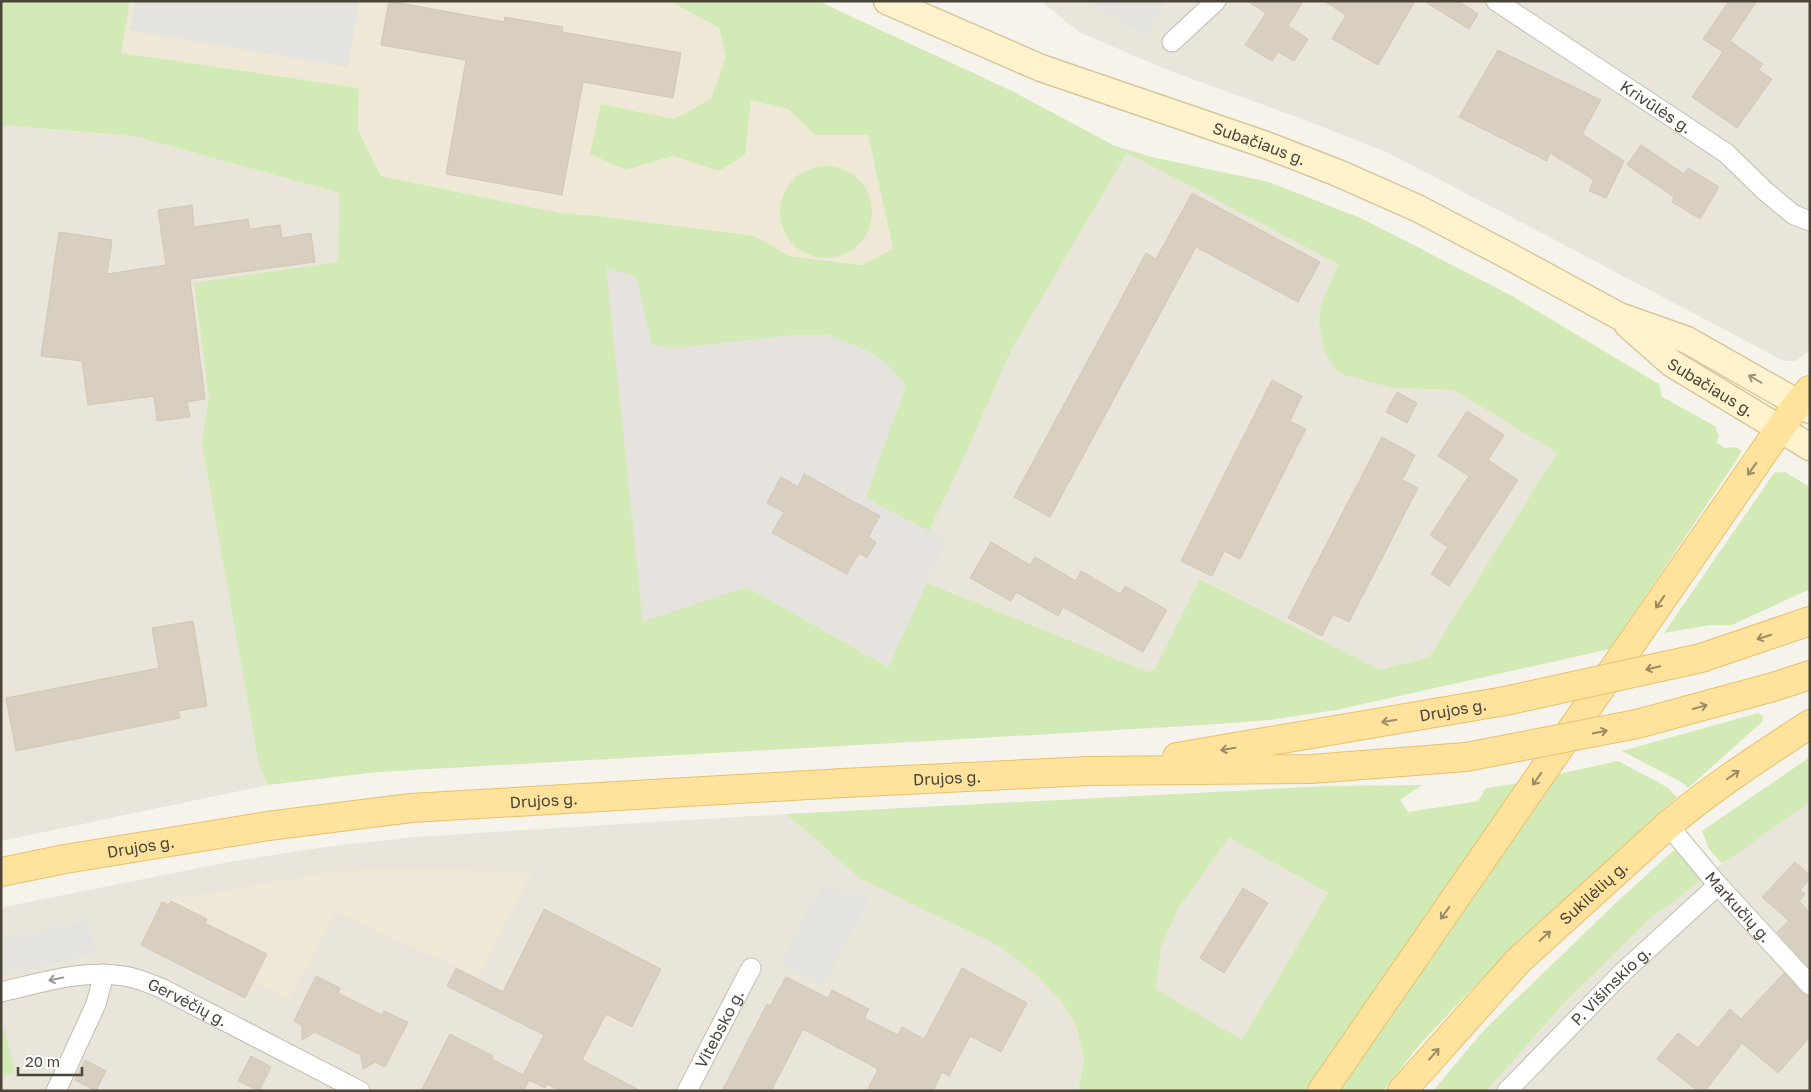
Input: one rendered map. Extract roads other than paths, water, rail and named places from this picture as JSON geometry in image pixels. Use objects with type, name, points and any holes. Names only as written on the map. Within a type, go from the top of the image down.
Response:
[{"type":"main road","name":"Subačiaus g.","points":[[887,1],[1041,68],[1266,145],[1338,173],[1417,208],[1619,316],[1687,340],[1806,401]]},
{"type":"main road","name":"Subačiaus g.","points":[[1619,316],[1671,363],[1810,448]]},
{"type":"main road","points":[[1322,1091],[1780,429],[1806,401]]},
{"type":"main road","name":"Drujos g.","points":[[1089,771],[1506,701],[1701,658],[1810,621]]},
{"type":"main road","name":"Drujos g.","points":[[1,872],[65,859],[268,826],[411,808],[833,783],[1089,771],[1311,769],[1466,757],[1636,724],[1810,675]]},
{"type":"main road","name":"Sukilėlių g.","points":[[1402,1091],[1518,960],[1668,825],[1739,770],[1810,724]]},
{"type":"street","points":[[1172,42],[1216,1]]},
{"type":"street","name":"Krivūlės g.","points":[[1496,1],[1726,153],[1765,191],[1794,215],[1810,221]]},
{"type":"street","name":"Markučių g.","points":[[1668,825],[1718,885],[1810,985]]},
{"type":"street","name":"P. Višinskio g.","points":[[1507,1091],[1623,972],[1718,885]]},
{"type":"street","name":"Vitebsko g.","points":[[688,1091],[751,968]]},
{"type":"street","points":[[56,1091],[96,1004],[104,974]]},
{"type":"street","name":"Gervėčių g.","points":[[1,992],[81,975],[104,974],[132,978],[161,988],[360,1091]]}]
